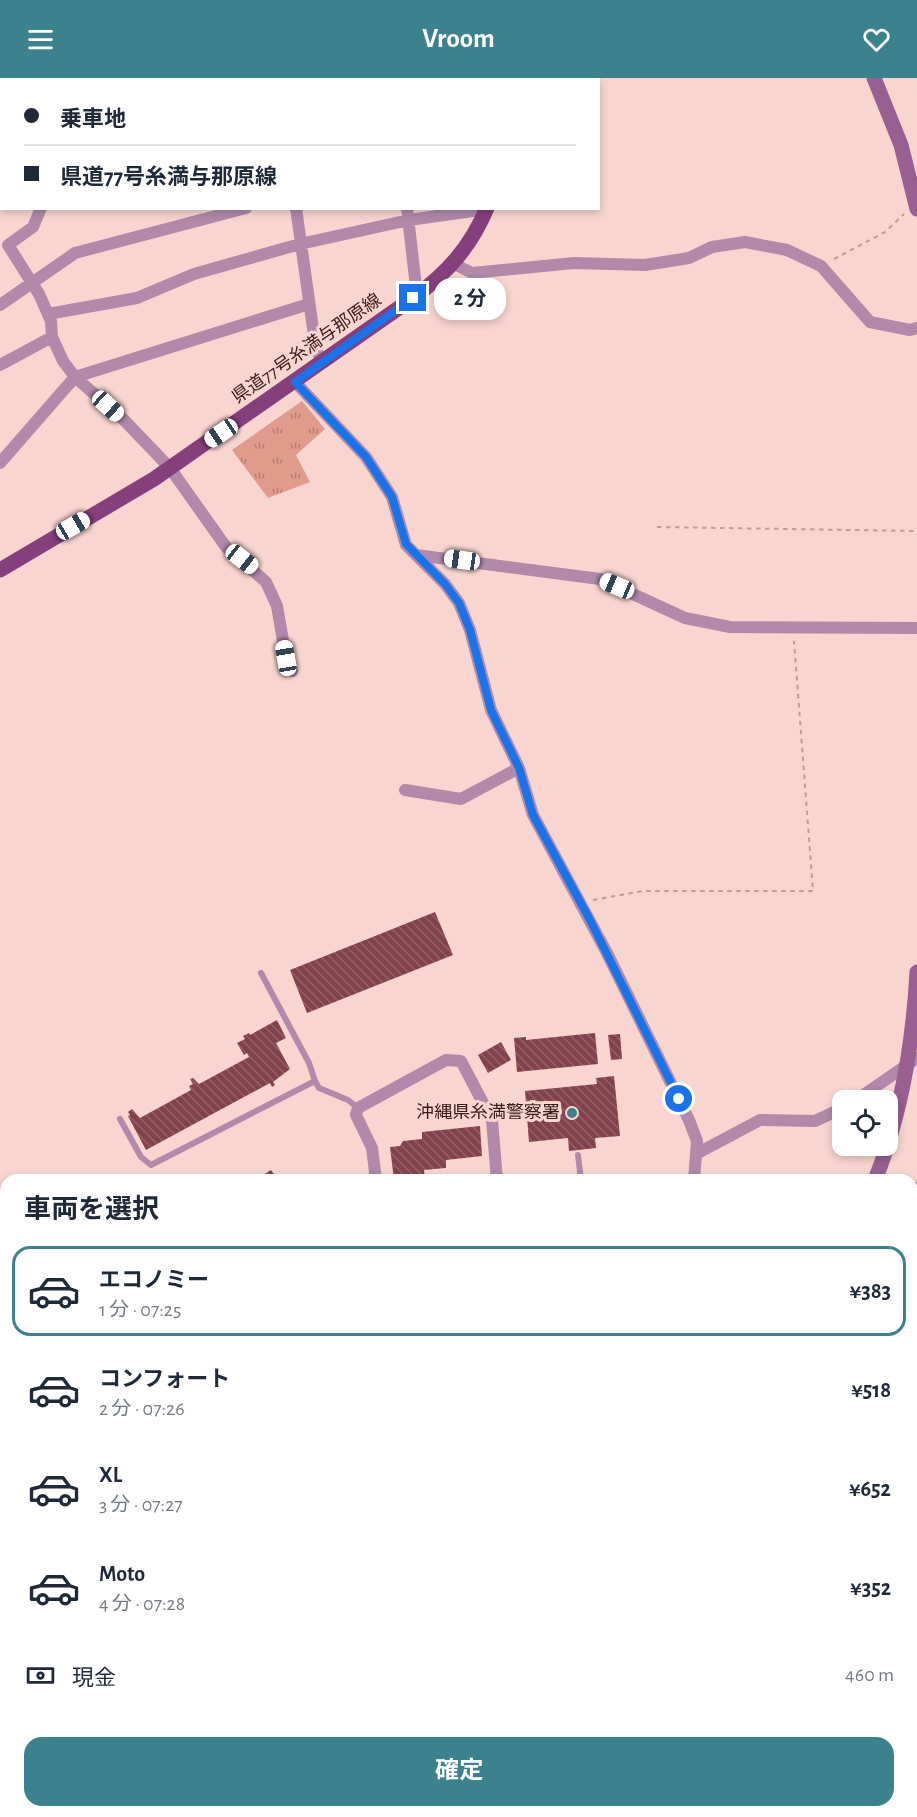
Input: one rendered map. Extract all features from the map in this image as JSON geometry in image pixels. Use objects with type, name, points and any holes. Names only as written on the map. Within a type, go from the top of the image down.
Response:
[{"type":"main road","points":[[874,78],[901,145],[917,209]]},
{"type":"main road","name":"県道77号糸満与那原線","points":[[0,570],[170,468],[417,296],[454,264],[479,228],[487,210]]},
{"type":"main road","points":[[877,1174],[893,1132],[913,1061],[917,972]]},
{"type":"street","points":[[40,210],[33,226],[4,246],[33,284],[48,314],[52,337],[63,361],[75,377],[124,420],[170,468],[226,548],[266,582],[277,606],[286,658],[292,671]]},
{"type":"street","points":[[0,305],[75,253],[238,210]]},
{"type":"street","points":[[296,210],[316,350],[323,362]]},
{"type":"street","points":[[48,314],[137,298],[194,274],[408,214],[471,210]]},
{"type":"street","points":[[408,214],[417,296]]},
{"type":"street","points":[[454,264],[472,273],[574,263],[645,264],[689,258],[712,247],[745,242],[787,250],[821,266],[870,322],[910,330],[917,328]]},
{"type":"street","points":[[0,463],[75,377],[309,304]]},
{"type":"street","points":[[0,365],[52,337]]},
{"type":"street","points":[[295,382],[366,457],[392,497],[406,544],[445,584],[459,603],[470,630],[491,710],[519,768],[533,815],[581,903],[689,1120],[697,1141],[694,1174]]},
{"type":"street","points":[[417,555],[600,579],[685,618],[730,627],[917,628]]},
{"type":"street","points":[[405,790],[461,799],[519,768]]},
{"type":"street","points":[[375,1174],[372,1148],[356,1115],[358,1108],[446,1060],[460,1061],[492,1120],[496,1174]]},
{"type":"street","points":[[871,1090],[913,1061]]},
{"type":"street","points":[[696,1154],[760,1120],[815,1121],[832,1113]]},
{"type":"lane","points":[[261,973],[309,1063],[319,1088],[348,1100],[358,1108]]},
{"type":"lane","points":[[120,1119],[141,1157],[152,1165],[315,1081]]},
{"type":"lane","points":[[578,1155],[580,1174]]},
{"type":"path","points":[[821,266],[885,232],[916,203]]},
{"type":"path","points":[[657,527],[917,531]]},
{"type":"path","points":[[581,903],[643,891],[813,891],[793,627]]},
{"type":"green space","points":[[302,401],[325,429],[296,455],[310,482],[268,498],[232,450]]},
{"type":"building","points":[[435,912],[453,955],[307,1013],[290,970]]},
{"type":"building","points":[[277,1020],[286,1038],[276,1043],[290,1069],[273,1082],[275,1085],[272,1087],[270,1083],[146,1150],[128,1112],[132,1109],[140,1118],[191,1090],[189,1086],[193,1084],[190,1079],[193,1078],[199,1084],[249,1057],[247,1053],[244,1055],[237,1043],[245,1039],[243,1036],[249,1033],[250,1035]]},
{"type":"building","points":[[595,1033],[598,1064],[517,1072],[514,1038],[526,1037],[526,1040]]},
{"type":"building","points":[[620,1034],[622,1059],[611,1060],[608,1035]]},
{"type":"building","points":[[501,1042],[511,1060],[488,1073],[478,1055]]},
{"type":"building","name":"沖縄県糸満警察署","points":[[614,1076],[620,1136],[595,1138],[596,1148],[569,1151],[568,1138],[529,1142],[525,1091],[597,1084],[596,1078]]},
{"type":"building","points":[[480,1126],[482,1156],[446,1160],[446,1168],[424,1170],[424,1174],[393,1174],[390,1147],[400,1146],[403,1141],[422,1139],[422,1132]]},
{"type":"place","name":"沖縄県糸満警察署","points":[[572,1113]]},
{"type":"route","points":[[413,298],[295,382],[366,457],[392,497],[406,544],[445,584],[459,603],[470,630],[491,710],[519,768],[533,815],[590,920],[679,1099]]}]
